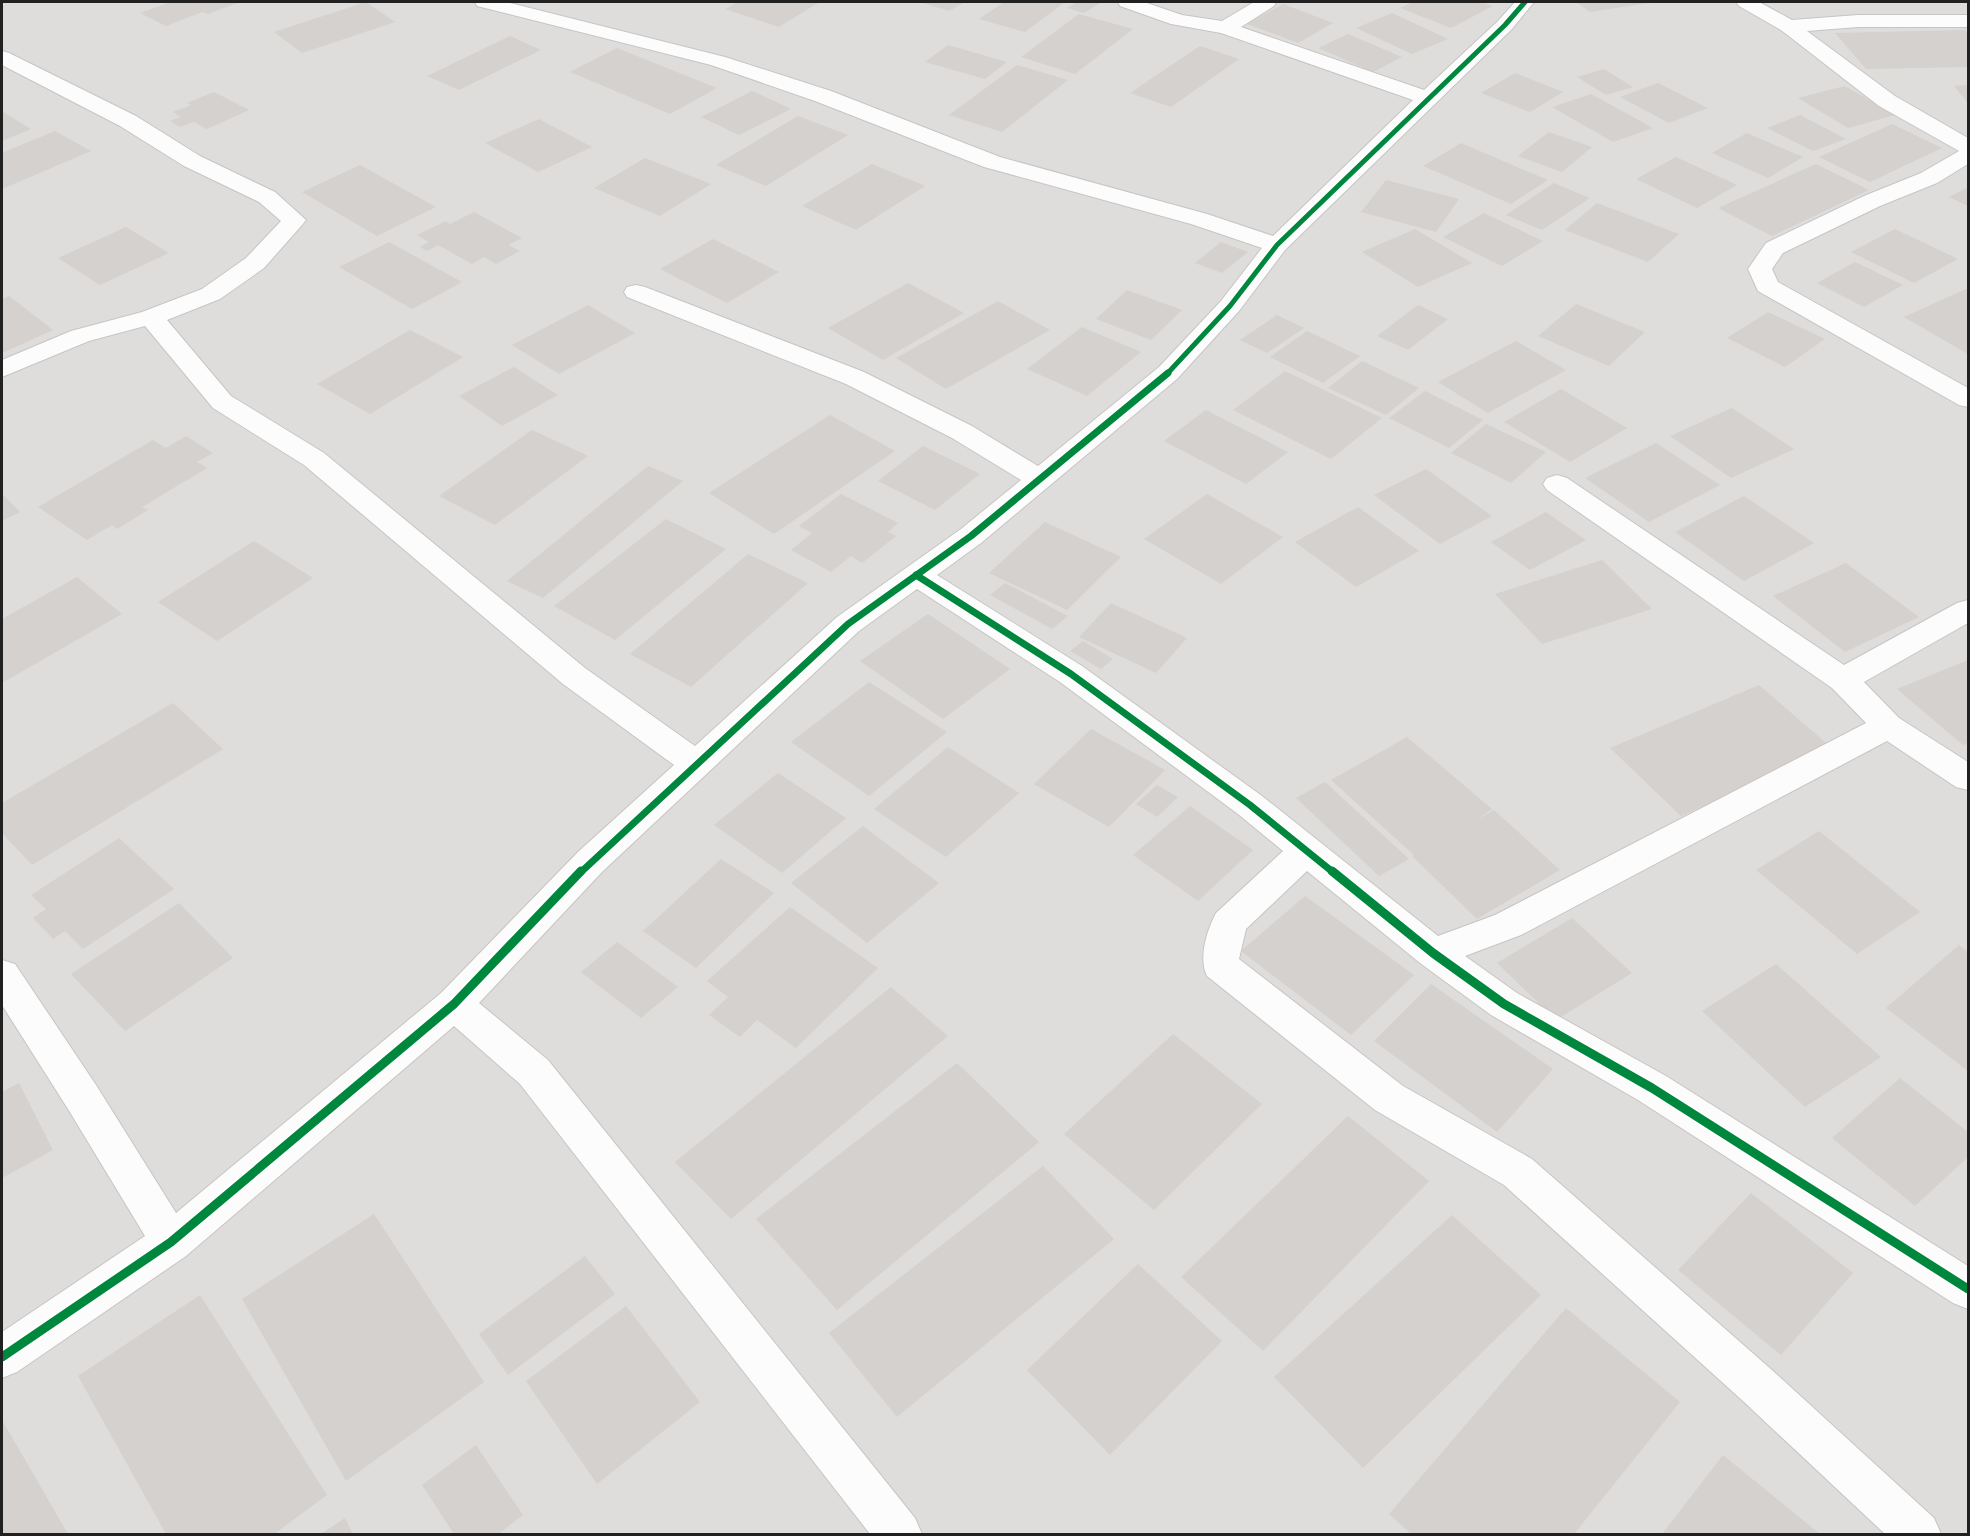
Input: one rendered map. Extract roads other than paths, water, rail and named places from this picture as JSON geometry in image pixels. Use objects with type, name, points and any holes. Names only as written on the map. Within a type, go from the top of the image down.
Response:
[{"type":"street","points":[[484,2],[718,61],[834,100],[992,162],[1199,219],[1277,245]]},
{"type":"street","points":[[1127,2],[1178,20],[1225,28],[1427,98]]},
{"type":"street","points":[[1225,28],[1267,2]]},
{"type":"street","points":[[2,1357],[171,1242],[454,1004],[590,862],[848,624],[971,536],[1168,373],[1230,306],[1277,245],[1505,25],[1525,2]]},
{"type":"street","points":[[1746,2],[1788,26],[1887,101],[1968,147]]},
{"type":"street","points":[[1788,26],[1858,21],[1968,21]]},
{"type":"street","points":[[2,57],[128,121],[192,161],[267,197],[294,220],[255,263],[211,294],[151,317],[80,336],[2,369]]},
{"type":"street","points":[[1968,155],[1929,178],[1872,201],[1774,248],[1761,268],[1767,286],[1968,399]]},
{"type":"street","points":[[636,292],[855,378],[962,432],[1039,479]]},
{"type":"street","points":[[151,317],[222,402],[315,459],[574,676],[696,764]]},
{"type":"street","points":[[1557,484],[1843,680],[1888,726],[1968,778]]},
{"type":"street","points":[[916,575],[1071,674],[1250,805],[1305,852],[1433,953],[1504,1004],[1652,1088],[1968,1289]]},
{"type":"street","points":[[1843,680],[1968,610]]},
{"type":"street","points":[[1433,953],[1508,925],[1888,726]]},
{"type":"street","points":[[1305,852],[1229,923],[1220,965],[1389,1098],[1518,1172],[1758,1386],[1918,1534]]},
{"type":"street","points":[[2,975],[171,1242]]},
{"type":"street","points":[[454,1004],[534,1072],[898,1534]]}]
